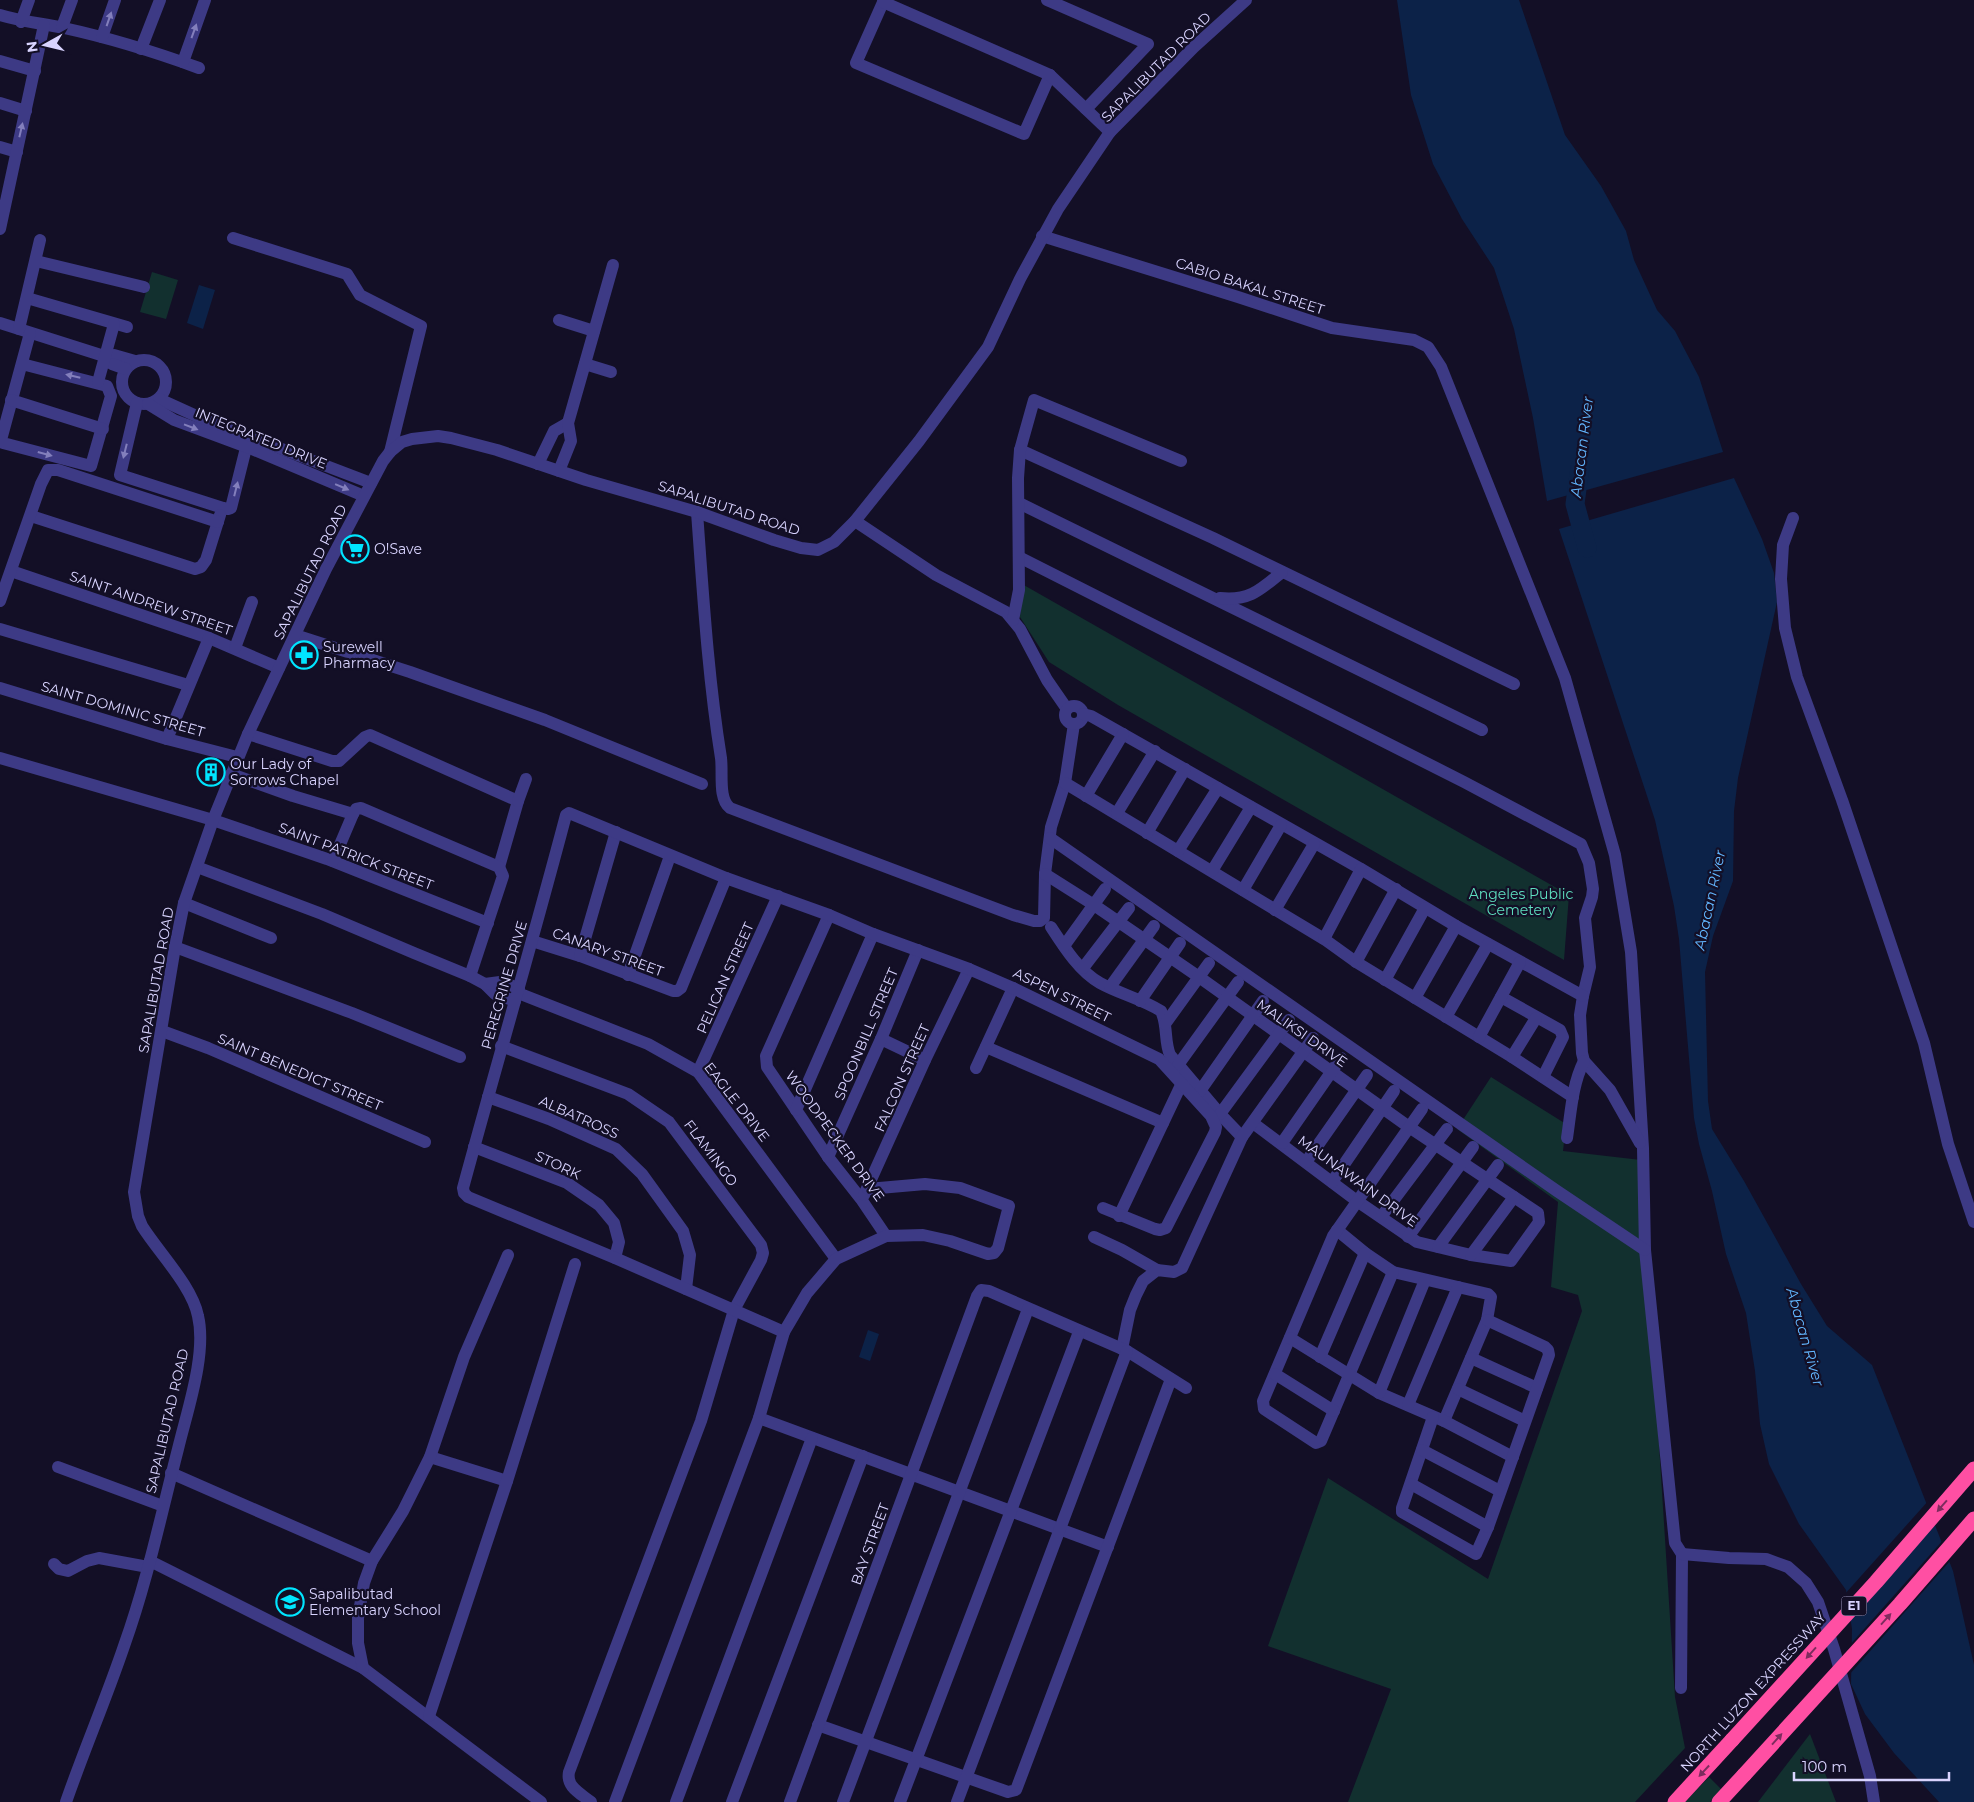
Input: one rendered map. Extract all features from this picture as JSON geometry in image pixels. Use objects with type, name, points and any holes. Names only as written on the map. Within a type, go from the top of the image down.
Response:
[{"type":"highway","name":"NORTH LUZON EXPRESSWAY","points":[[1675,1802],[1876,1582],[1974,1469]]},
{"type":"highway","name":"E1","points":[[1719,1802],[1900,1604],[1974,1519]]},
{"type":"street","points":[[22,22],[29,0]]},
{"type":"street","points":[[62,27],[72,0]]},
{"type":"street","points":[[102,37],[115,0]]},
{"type":"street","points":[[141,49],[160,0]]},
{"type":"street","points":[[183,62],[205,0]]},
{"type":"street","points":[[1047,0],[1148,44],[1086,109]]},
{"type":"street","name":"SAPALIBUTAD ROAD","points":[[66,1802],[125,1645],[149,1564],[192,1393],[200,1352],[201,1332],[198,1314],[192,1299],[142,1226],[135,1204],[135,1178],[184,903],[237,757],[326,569],[371,483],[390,452],[402,442],[438,436],[487,448],[698,512],[774,540],[818,550],[834,542],[855,521],[919,441],[988,347],[1042,236],[1110,132],[1154,87],[1246,0]]},
{"type":"street","points":[[1050,74],[1024,134],[856,63],[884,1],[1050,74],[1110,132]]},
{"type":"street","points":[[0,15],[22,22],[62,27],[102,37],[199,68]]},
{"type":"street","points":[[0,229],[4,191],[16,152],[44,25]]},
{"type":"street","points":[[0,61],[35,71]]},
{"type":"street","points":[[0,103],[26,110]]},
{"type":"street","points":[[0,147],[16,152]]},
{"type":"street","name":"CABIO BAKAL STREET","points":[[1042,236],[1332,328],[1347,332],[1414,340],[1428,347],[1441,367],[1565,678],[1615,855],[1631,952],[1643,1148],[1645,1250],[1674,1543],[1682,1554]]},
{"type":"street","points":[[233,238],[347,274],[360,295],[421,326],[390,452]]},
{"type":"street","points":[[22,364],[98,382],[107,386],[111,396],[103,429],[90,466],[3,443],[1,440],[22,364],[27,298],[40,240]]},
{"type":"street","points":[[36,261],[144,287]]},
{"type":"street","points":[[559,471],[571,441],[568,423],[613,265]]},
{"type":"street","points":[[27,298],[127,327]]},
{"type":"street","points":[[559,320],[594,331]]},
{"type":"street","points":[[0,323],[130,365],[149,360],[161,368],[166,380],[163,394],[148,402],[120,476],[228,510],[231,508],[248,442]]},
{"type":"street","points":[[98,382],[108,358],[114,324]]},
{"type":"street","points":[[584,364],[611,372]]},
{"type":"street","points":[[130,365],[122,382],[123,389],[126,395],[148,402]]},
{"type":"street","points":[[11,400],[103,429]]},
{"type":"street","points":[[1013,620],[1018,590],[1018,478],[1020,450],[1034,400],[1181,461]]},
{"type":"street","name":"INTEGRATED DRIVE","points":[[148,402],[174,420],[220,431],[371,483]]},
{"type":"street","points":[[538,464],[554,431],[568,423]]},
{"type":"street","name":"INTEGRATED DRIVE","points":[[248,442],[364,496]]},
{"type":"street","points":[[1020,450],[1213,538],[1514,684]]},
{"type":"street","points":[[0,601],[48,470],[54,469],[218,522]]},
{"type":"street","points":[[1019,503],[1482,730]]},
{"type":"street","points":[[31,516],[195,569],[204,564],[223,508]]},
{"type":"street","points":[[698,512],[708,651],[722,766],[722,798],[725,805],[730,808],[1034,922],[1040,921],[1044,918],[1045,874],[1053,817],[1065,783],[1074,724]]},
{"type":"street","points":[[1793,518],[1783,545],[1781,580],[1785,628],[1797,677],[1842,800],[1924,1043],[1948,1144],[1974,1222]]},
{"type":"street","points":[[855,521],[941,578],[996,606],[1013,620],[1051,687],[1067,709]]},
{"type":"street","points":[[1019,557],[1439,769],[1581,844],[1587,856],[1593,889],[1585,918],[1590,967],[1583,996],[1580,1025],[1584,1061],[1573,1097],[1567,1138]]},
{"type":"street","name":"SAINT ANDREW STREET","points":[[11,571],[209,638],[279,668]]},
{"type":"street","points":[[1215,598],[1234,599],[1247,597],[1257,592],[1282,572]]},
{"type":"street","points":[[235,648],[252,602]]},
{"type":"street","points":[[0,629],[188,685]]},
{"type":"street","points":[[294,635],[410,672],[545,720],[702,784]]},
{"type":"street","points":[[167,739],[209,638]]},
{"type":"street","name":"SAINT DOMINIC STREET","points":[[0,688],[167,739],[237,757]]},
{"type":"street","points":[[1083,714],[1081,721],[1074,724],[1066,720],[1065,713],[1072,706],[1077,706],[1083,714],[1088,714],[1155,751],[1314,844],[1396,889],[1456,926],[1583,996]]},
{"type":"street","points":[[248,734],[332,761],[339,761],[365,737],[370,735],[518,801]]},
{"type":"street","points":[[1086,796],[1123,734]]},
{"type":"street","points":[[1116,814],[1155,751]]},
{"type":"street","name":"SAINT PATRICK STREET","points":[[0,758],[213,820],[333,861],[488,923]]},
{"type":"street","points":[[1147,833],[1184,769]]},
{"type":"street","points":[[231,774],[293,796],[353,814]]},
{"type":"street","points":[[197,867],[322,914],[470,976],[503,876],[499,867],[526,779]]},
{"type":"street","points":[[1065,783],[1324,938],[1356,962],[1512,1057],[1573,1097]]},
{"type":"street","points":[[1178,851],[1218,788]]},
{"type":"street","points":[[1212,871],[1251,807]]},
{"type":"street","points":[[333,861],[356,808],[361,808],[499,867]]},
{"type":"street","name":"PEREGRINE DRIVE","points":[[784,1332],[615,1258],[468,1197],[464,1193],[463,1188],[501,1046],[518,994],[566,815],[569,813],[574,814],[670,856],[918,950]]},
{"type":"street","points":[[1243,890],[1281,825]]},
{"type":"street","points":[[580,956],[616,832]]},
{"type":"street","points":[[1050,838],[1549,1186],[1645,1250]]},
{"type":"street","points":[[1275,910],[1314,844]]},
{"type":"street","points":[[628,975],[670,856]]},
{"type":"street","points":[[1324,938],[1361,869]]},
{"type":"street","name":"MALIKSI DRIVE","points":[[1045,874],[1199,977],[1382,1109],[1538,1213],[1540,1217],[1539,1222],[1511,1260]]},
{"type":"street","name":"CANARY STREET","points":[[532,941],[580,956],[673,991],[678,991],[681,988],[726,878]]},
{"type":"street","points":[[1064,946],[1105,889]]},
{"type":"street","points":[[1356,962],[1396,889]]},
{"type":"street","name":"PELICAN STREET","points":[[698,1072],[778,896]]},
{"type":"street","points":[[184,903],[271,938]]},
{"type":"street","points":[[1083,968],[1130,908]]},
{"type":"street","points":[[1385,980],[1425,908]]},
{"type":"street","name":"WOODPECKER DRIVE","points":[[828,915],[766,1056],[767,1067],[828,1157],[865,1194],[886,1236]]},
{"type":"street","points":[[1110,987],[1154,926]]},
{"type":"street","points":[[1415,998],[1456,926]]},
{"type":"street","points":[[1051,927],[1064,946],[1091,977],[1161,1011],[1165,1024],[1168,1051],[1200,1091],[1242,1137]]},
{"type":"street","points":[[796,1110],[873,934]]},
{"type":"street","points":[[1140,1001],[1180,943]]},
{"type":"street","points":[[1446,1017],[1488,944]]},
{"type":"street","points":[[175,947],[344,1010],[460,1057]]},
{"type":"street","name":"ASPEN STREET","points":[[918,950],[1013,988],[1159,1059],[1211,1116],[1216,1127],[1215,1132],[1166,1228],[1155,1229],[1119,1216]]},
{"type":"street","name":"SPOONBILL STREET","points":[[828,1157],[881,1040],[918,950]]},
{"type":"street","points":[[1479,1037],[1520,962]]},
{"type":"street","points":[[1165,1024],[1209,963]]},
{"type":"street","name":"FALCON STREET","points":[[865,1194],[925,1060],[969,969]]},
{"type":"street","name":"EAGLE DRIVE","points":[[470,976],[485,984],[500,982],[518,994],[648,1044],[698,1072],[836,1259]]},
{"type":"street","points":[[1178,1065],[1238,982]]},
{"type":"street","points":[[976,1068],[1013,988]]},
{"type":"street","points":[[1500,997],[1560,1030],[1563,1037],[1543,1077]]},
{"type":"street","points":[[1200,1091],[1263,1001]]},
{"type":"street","points":[[1512,1057],[1536,1018]]},
{"type":"street","points":[[1220,1114],[1289,1020]]},
{"type":"street","name":"SAINT BENEDICT STREET","points":[[162,1031],[208,1048],[425,1142]]},
{"type":"street","points":[[1094,1238],[1122,1250],[1157,1270],[1174,1272],[1182,1268],[1242,1137],[1313,1038]]},
{"type":"street","points":[[881,1040],[925,1060]]},
{"type":"street","name":"FLAMINGO","points":[[501,1046],[628,1094],[669,1122],[761,1245],[762,1253],[761,1260],[734,1310],[701,1421],[569,1772],[568,1779],[570,1785],[591,1802]]},
{"type":"street","points":[[986,1047],[1163,1123]]},
{"type":"street","points":[[1282,1143],[1341,1058]]},
{"type":"street","points":[[1584,1061],[1610,1090],[1643,1148]]},
{"type":"street","points":[[1306,1162],[1367,1075]]},
{"type":"street","points":[[1103,1208],[1119,1216],[1180,1084]]},
{"type":"street","points":[[1332,1182],[1394,1091]]},
{"type":"street","name":"ALBATROSS","points":[[488,1098],[549,1119],[616,1149],[642,1174],[683,1231],[690,1255],[686,1289]]},
{"type":"street","points":[[1393,1272],[1321,1441],[1316,1443],[1264,1409],[1263,1401],[1333,1236],[1422,1109]]},
{"type":"street","name":"MAUNAWAIN DRIVE","points":[[1253,1123],[1357,1201],[1416,1242],[1471,1254],[1511,1260]]},
{"type":"street","points":[[1381,1217],[1447,1128]]},
{"type":"street","points":[[1408,1237],[1473,1146]]},
{"type":"street","name":"STORK","points":[[474,1147],[567,1183],[599,1205],[614,1223],[618,1242],[615,1258]]},
{"type":"street","points":[[1438,1247],[1498,1165]]},
{"type":"street","points":[[614,1802],[759,1418],[784,1332],[807,1293],[836,1259],[886,1236],[923,1235],[950,1241],[988,1254],[994,1252],[998,1248],[1009,1206],[960,1188],[925,1184],[865,1194]]},
{"type":"street","points":[[1471,1254],[1514,1197]]},
{"type":"street","points":[[1337,1230],[1365,1253],[1393,1272],[1488,1294],[1491,1302],[1487,1320],[1458,1389],[1422,1450],[1402,1508],[1402,1512],[1473,1553],[1478,1552],[1488,1527],[1549,1355],[1545,1347],[1487,1320]]},
{"type":"street","points":[[1320,1357],[1365,1253]]},
{"type":"street","points":[[363,1668],[358,1643],[358,1618],[364,1583],[372,1560],[403,1511],[430,1457],[464,1357],[508,1255]]},
{"type":"street","points":[[429,1716],[508,1481],[576,1264]]},
{"type":"street","points":[[957,1802],[1060,1529],[1124,1350],[1130,1310],[1143,1282],[1157,1270]]},
{"type":"street","points":[[1379,1392],[1425,1280]]},
{"type":"street","points":[[1408,1405],[1458,1287]]},
{"type":"street","name":"BAY STREET","points":[[790,1802],[977,1296],[981,1290],[989,1291],[1028,1309]]},
{"type":"street","points":[[844,1802],[1028,1309],[1124,1350],[1186,1388]]},
{"type":"street","points":[[900,1802],[1080,1332]]},
{"type":"street","points":[[1290,1338],[1379,1392],[1439,1419],[1513,1457]]},
{"type":"street","points":[[1471,1358],[1537,1388]]},
{"type":"street","points":[[1276,1374],[1334,1411]]},
{"type":"street","points":[[818,1725],[1008,1792],[1016,1790],[1171,1379]]},
{"type":"street","points":[[1458,1389],[1526,1421]]},
{"type":"street","points":[[759,1418],[1108,1547]]},
{"type":"street","points":[[676,1802],[812,1438]]},
{"type":"street","points":[[1422,1450],[1500,1491]]},
{"type":"street","points":[[732,1802],[863,1456]]},
{"type":"street","points":[[430,1457],[508,1481]]},
{"type":"street","points":[[58,1468],[163,1506]]},
{"type":"street","points":[[171,1473],[372,1560]]},
{"type":"street","points":[[1411,1484],[1488,1527]]},
{"type":"street","points":[[1681,1688],[1682,1554],[1766,1559],[1788,1567],[1806,1583],[1818,1602],[1848,1692],[1870,1776],[1874,1802]]},
{"type":"street","points":[[54,1564],[59,1569],[68,1571],[87,1561],[99,1558],[149,1564],[363,1668],[541,1802]]},
{"type":"green space","points":[[152,272],[178,280],[166,319],[140,312]]},
{"type":"green space","name":"Angeles Public Cemetery","points":[[1022,584],[1569,895],[1564,960],[1118,705],[1049,662],[1020,617]]},
{"type":"green space","points":[[1491,1077],[1566,1124],[1563,1151],[1641,1160],[1675,1697],[1685,1748],[1635,1802],[1348,1802],[1391,1689],[1268,1646],[1328,1478],[1488,1579],[1582,1311],[1578,1295],[1551,1287],[1558,1202],[1457,1129]]},
{"type":"green space","points":[[1810,1734],[1836,1802],[1758,1802]]},
{"type":"green space","points":[[1709,1777],[1722,1790],[1710,1802],[1685,1802]]},
{"type":"water","points":[[1397,0],[1519,0],[1565,135],[1601,186],[1626,231],[1634,260],[1657,310],[1675,331],[1699,377],[1723,452],[1547,501],[1533,418],[1514,329],[1494,268],[1462,219],[1433,164],[1411,95]]},
{"type":"water","points":[[199,285],[215,290],[203,329],[187,323]]},
{"type":"water","points":[[1734,478],[1762,539],[1774,573],[1777,602],[1738,778],[1734,811],[1733,881],[1713,936],[1705,972],[1708,1101],[1712,1129],[1827,1326],[1872,1365],[1953,1571],[1974,1665],[1974,1802],[1939,1802],[1894,1753],[1865,1714],[1851,1684],[1852,1629],[1846,1590],[1799,1524],[1769,1464],[1760,1424],[1755,1371],[1746,1313],[1726,1254],[1694,1118],[1679,939],[1674,906],[1655,820],[1559,529]]},
{"type":"water","points":[[868,1330],[879,1334],[870,1361],[859,1357]]},
{"type":"pier","points":[[1929,1500],[1936,1521],[1848,1620],[1844,1595]]},
{"type":"pier","points":[[1944,1539],[1951,1560],[1849,1675],[1849,1646]]},
{"type":"waterway","name":"Abacan River","points":[[1580,467],[1575,504],[1587,548]]},
{"type":"place","name":"O!Save","points":[[355,549]]},
{"type":"place","name":"Surewell Pharmacy","points":[[304,655]]},
{"type":"place","name":"Our Lady of Sorrows Chapel","points":[[211,772]]},
{"type":"place","name":"Sapalibutad Elementary School","points":[[290,1602]]}]
